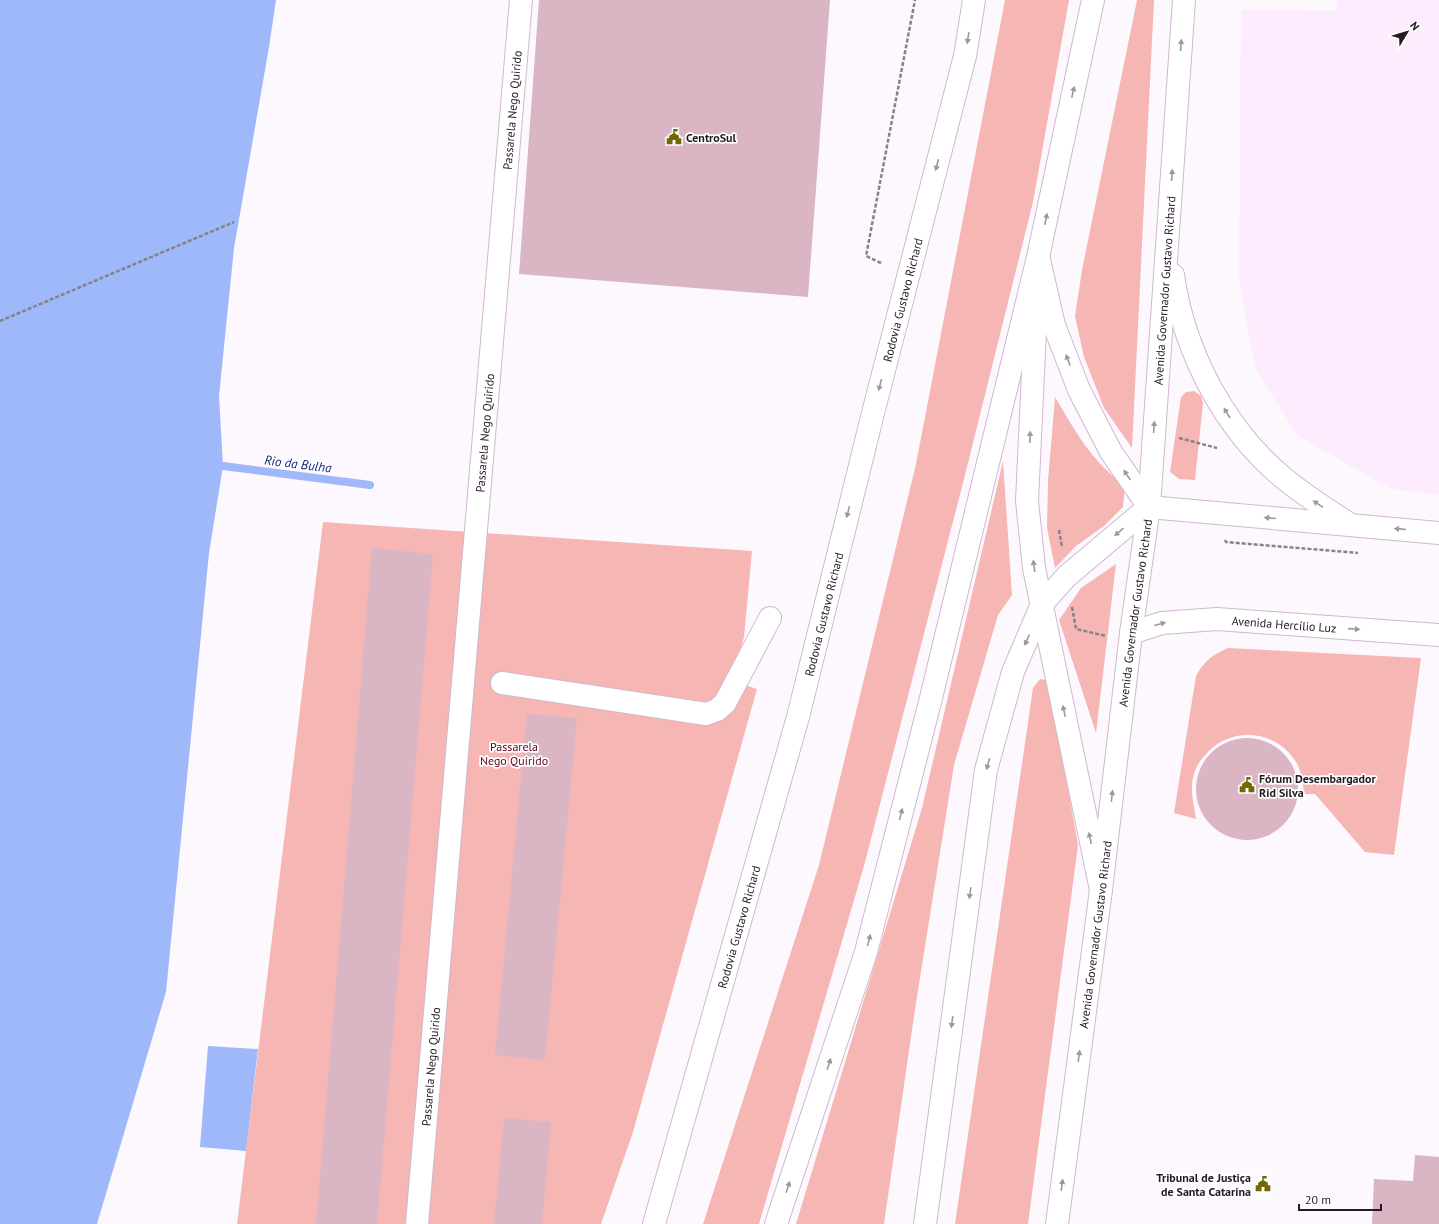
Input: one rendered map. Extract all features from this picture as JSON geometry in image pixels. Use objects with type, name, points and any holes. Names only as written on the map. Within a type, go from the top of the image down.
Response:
[{"type":"main road","name":"Passarela Nego Quirido","points":[[417,1224],[521,0]]},
{"type":"main road","name":"Rodovia Gustavo Richard","points":[[654,1224],[798,717],[873,413],[965,56],[974,0]]},
{"type":"main road","points":[[776,1224],[866,952],[930,702],[1038,257],[1093,0]]},
{"type":"main road","name":"Avenida Governador Gustavo Richard","points":[[1057,1224],[1101,890],[1130,638],[1149,507],[1184,0]]},
{"type":"main road","points":[[1168,242],[1175,290],[1187,336],[1206,380],[1231,421],[1257,452],[1285,480],[1351,525]]},
{"type":"main road","points":[[1038,257],[1054,325],[1079,390],[1111,452],[1149,507]]},
{"type":"main road","points":[[1038,257],[1027,501],[1034,568],[1101,890]]},
{"type":"main road","points":[[924,1224],[986,770],[1014,672],[1042,604],[1067,576],[1149,507],[1439,533]]},
{"type":"main road","points":[[502,683],[706,714],[717,710],[725,703],[770,618]]},
{"type":"main road","name":"Avenida Hercílio Luz","points":[[1130,638],[1162,623],[1217,619],[1439,635]]},
{"type":"path","points":[[881,263],[866,256],[915,0]]},
{"type":"path","points":[[0,320],[234,222]]},
{"type":"path","points":[[1153,432],[1217,448]]},
{"type":"path","points":[[1076,629],[1130,638]]},
{"type":"shaded area","points":[[1337,0],[1439,0],[1439,495],[1391,489],[1298,436],[1255,369],[1239,277],[1241,9],[1336,11]]},
{"type":"green space","points":[[1005,0],[1069,0],[1033,202],[965,475],[864,866],[759,1224],[703,1224],[819,865],[916,464]]},
{"type":"green space","points":[[1137,0],[1154,0],[1132,448],[1104,408],[1084,357],[1075,316],[1082,270]]},
{"type":"green space","points":[[1194,391],[1201,396],[1203,403],[1195,480],[1179,479],[1170,472],[1181,397],[1186,392]]},
{"type":"green space","points":[[1055,397],[1093,456],[1125,486],[1123,507],[1104,526],[1076,546],[1055,568],[1047,528],[1048,481]]},
{"type":"green space","points":[[1003,461],[1012,595],[998,615],[954,765],[915,1009],[884,1224],[796,1224],[922,808]]},
{"type":"green space","name":"Passarela Nego Quirido","points":[[323,522],[752,551],[744,637],[732,681],[757,689],[633,1132],[601,1224],[237,1224]]},
{"type":"green space","points":[[1116,564],[1096,733],[1059,620],[1081,588]]},
{"type":"green space","points":[[1228,648],[1421,658],[1394,855],[1365,852],[1315,794],[1304,794],[1300,770],[1288,752],[1279,744],[1256,736],[1245,735],[1233,737],[1221,742],[1211,749],[1203,757],[1195,770],[1192,785],[1192,796],[1196,819],[1174,813],[1196,676],[1202,666],[1209,659]]},
{"type":"green space","points":[[1040,679],[1046,680],[1050,688],[1078,845],[1028,1224],[955,1224],[1033,688]]},
{"type":"water","points":[[0,0],[276,0],[234,248],[219,396],[223,466],[209,553],[166,992],[97,1224],[0,1224]]},
{"type":"water","points":[[208,1046],[258,1049],[246,1151],[200,1147]]},
{"type":"building","name":"CentroSul","points":[[539,0],[830,0],[808,297],[519,274]]},
{"type":"building","points":[[372,548],[433,554],[377,1224],[316,1224]]},
{"type":"building","points":[[527,714],[577,718],[545,1060],[495,1055]]},
{"type":"building","name":"Fórum Desembargador Rid Silva","points":[[1247,738],[1257,739],[1276,746],[1290,760],[1297,779],[1297,799],[1290,818],[1276,832],[1257,839],[1247,840],[1237,839],[1218,832],[1204,818],[1197,799],[1196,789],[1197,779],[1204,760],[1218,746],[1237,739]]},
{"type":"building","points":[[504,1118],[551,1122],[542,1224],[494,1224]]},
{"type":"building","points":[[1415,1155],[1439,1157],[1439,1224],[1372,1224],[1374,1179],[1413,1181]]},
{"type":"waterway","name":"Rio da Bulha","points":[[223,466],[370,485]]},
{"type":"place","name":"CentroSul","points":[[674,137]]},
{"type":"place","name":"Fórum Desembargador Rid Silva","points":[[1247,785]]},
{"type":"place","name":"Tribunal de Justiça de Santa Catarina","points":[[1263,1184]]}]
